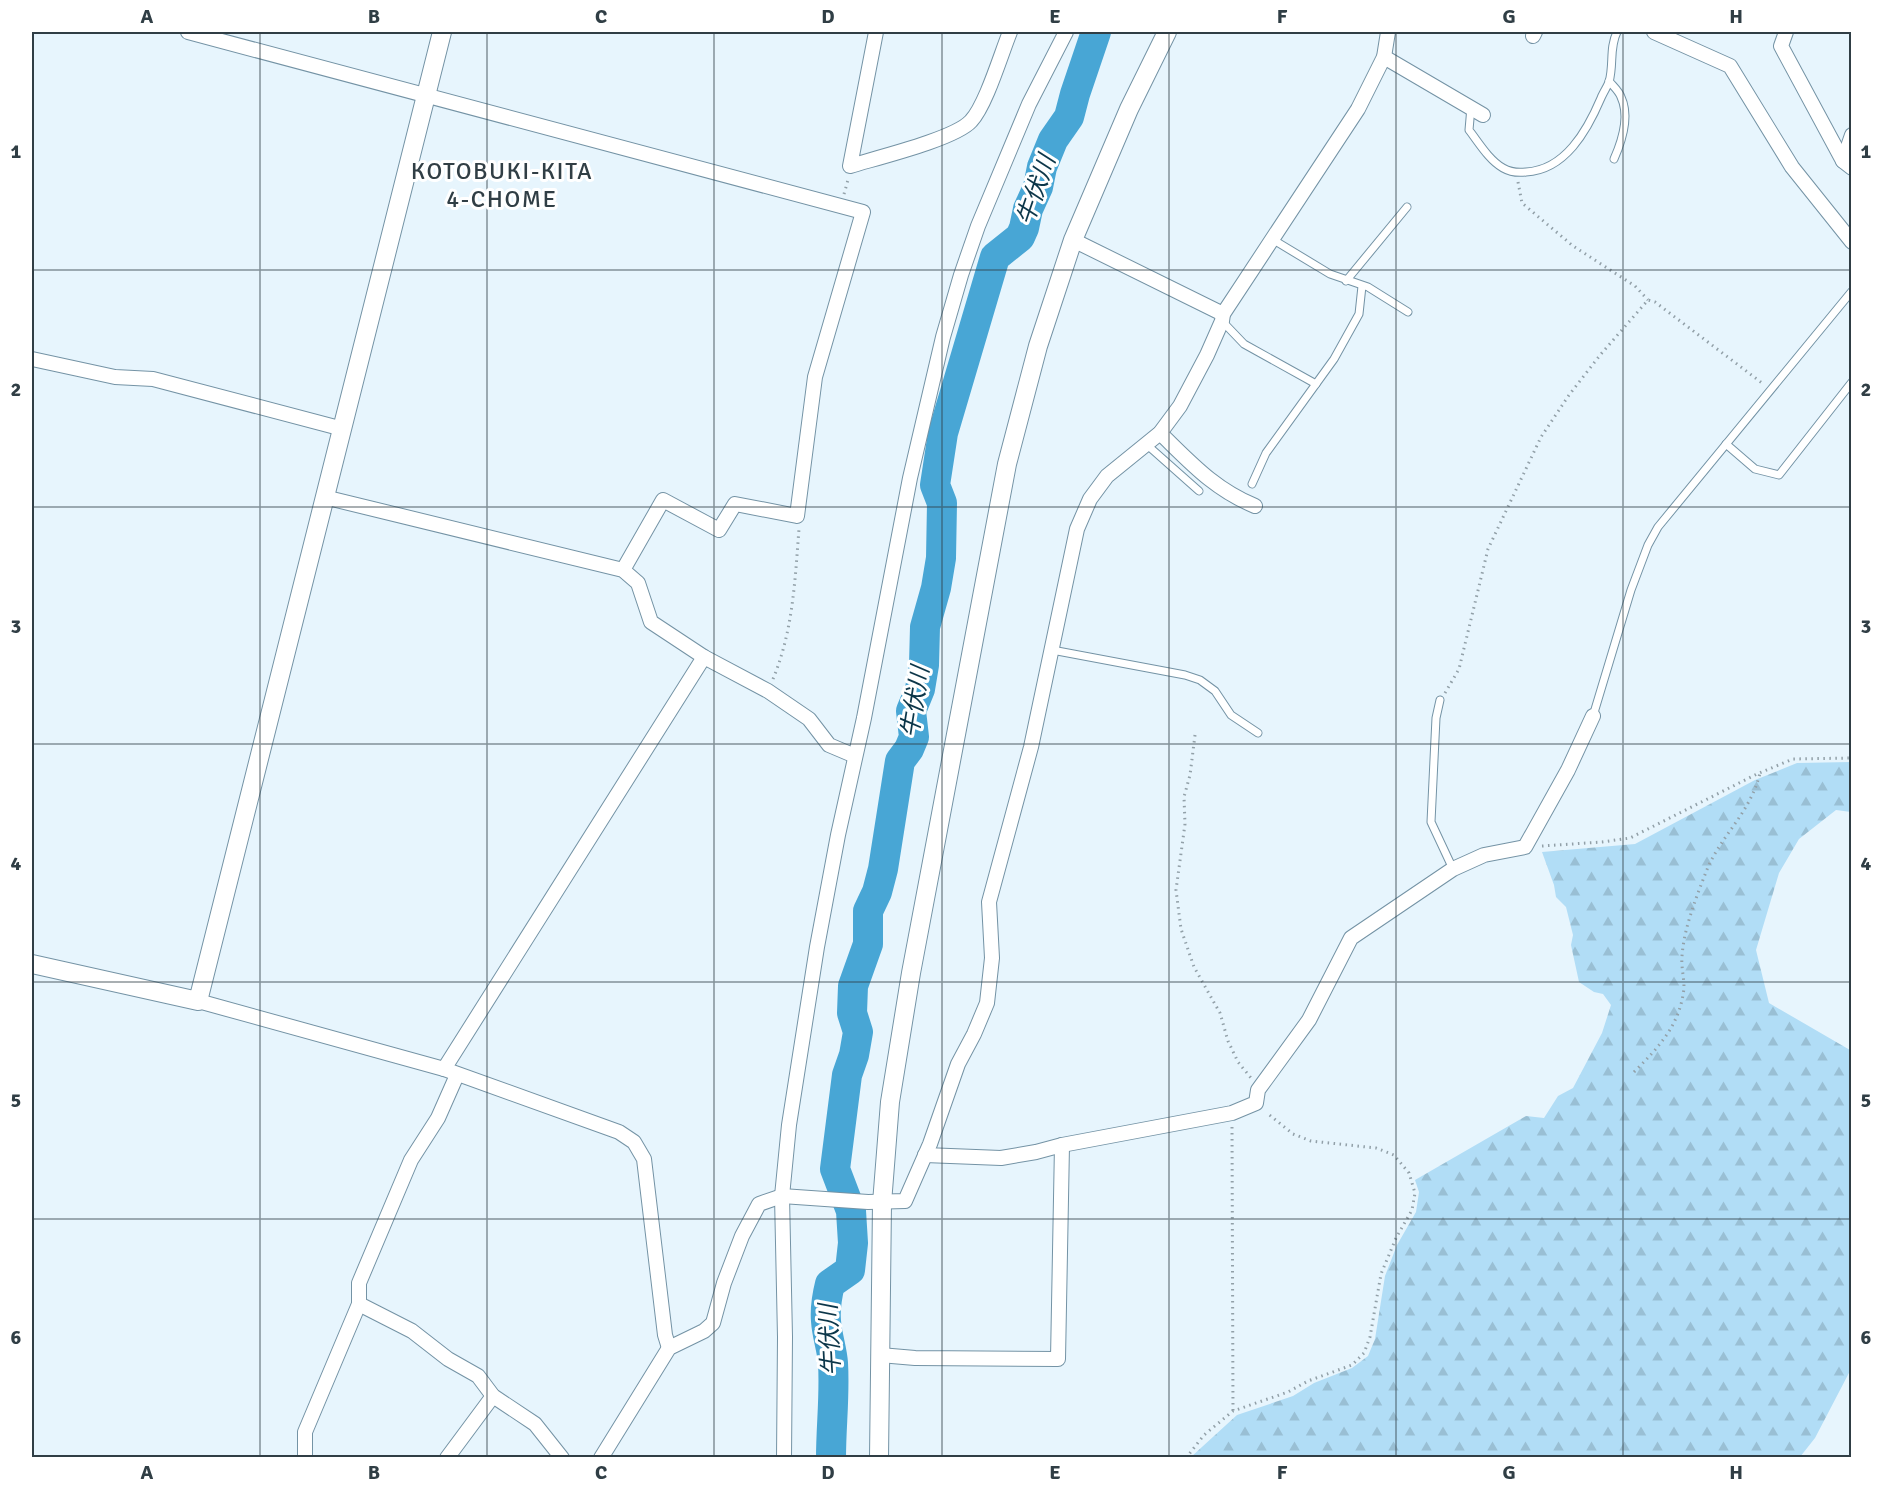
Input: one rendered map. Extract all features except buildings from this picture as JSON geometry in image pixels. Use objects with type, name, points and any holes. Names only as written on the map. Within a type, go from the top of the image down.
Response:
[{"type":"street","points":[[188,32],[863,212],[815,377],[797,516],[735,504],[718,530],[663,500],[623,570]]},
{"type":"street","points":[[198,1001],[442,32]]},
{"type":"street","points":[[876,32],[850,166],[936,139],[960,129],[971,121],[980,107],[1010,32]]},
{"type":"street","points":[[784,1458],[789,1125],[817,947],[910,478],[943,338],[978,226],[1017,132],[1066,32]]},
{"type":"street","points":[[879,1458],[880,1355],[875,1203],[910,973],[1007,464],[1038,346],[1073,240],[1129,109],[1167,32]]},
{"type":"street","points":[[601,1458],[669,1348],[704,1331],[713,1323],[724,1283],[742,1236],[759,1204],[789,1197],[875,1203],[905,1201],[930,1144],[958,1064],[987,1003],[992,958],[989,902],[1031,747],[1077,529],[1090,499],[1107,476],[1160,433],[1180,406],[1207,355],[1222,317],[1358,109],[1384,57],[1388,32]]},
{"type":"street","points":[[1654,32],[1730,66],[1792,167],[1851,242]]},
{"type":"street","points":[[1786,32],[1781,46],[1847,164]]},
{"type":"street","points":[[1384,57],[1483,116]]},
{"type":"street","points":[[1847,164],[1851,135]]},
{"type":"street","points":[[1073,240],[1222,317]]},
{"type":"street","points":[[32,359],[115,378],[153,379],[343,429]]},
{"type":"street","points":[[1160,433],[1214,484],[1238,499],[1255,506]]},
{"type":"street","points":[[324,497],[623,570],[638,583],[651,622],[704,657],[768,691],[809,719],[829,745],[855,756]]},
{"type":"street","points":[[305,1458],[305,1432],[359,1304],[359,1282],[411,1160],[438,1118],[450,1072],[704,657]]},
{"type":"street","points":[[925,1155],[1001,1158],[1036,1152],[1062,1144],[1232,1113],[1257,1097],[1309,1020],[1351,938],[1453,869],[1484,855],[1525,847],[1568,770],[1593,716]]},
{"type":"street","points":[[32,964],[198,1001],[450,1072],[619,1132],[634,1142],[644,1159],[665,1335],[669,1348]]},
{"type":"street","points":[[880,1355],[915,1358],[1058,1359],[1062,1144]]},
{"type":"street","points":[[359,1304],[412,1330],[448,1359],[478,1376],[492,1396],[535,1424],[562,1458]]},
{"type":"street","points":[[447,1458],[492,1396]]},
{"type":"lane","points":[[1471,107],[1469,130],[1494,162],[1506,170],[1519,172],[1534,172],[1548,168],[1563,156],[1581,136],[1593,118],[1609,81],[1611,51],[1617,32]]},
{"type":"lane","points":[[1609,81],[1621,95],[1626,111],[1621,144],[1614,159]]},
{"type":"lane","points":[[1346,281],[1407,207]]},
{"type":"lane","points":[[1272,239],[1330,274],[1362,286],[1408,312]]},
{"type":"lane","points":[[1252,484],[1266,453],[1334,359],[1359,314],[1362,286]]},
{"type":"lane","points":[[1593,716],[1631,590],[1648,545],[1658,527],[1851,291]]},
{"type":"lane","points":[[1222,317],[1244,344],[1316,384]]},
{"type":"lane","points":[[1726,444],[1755,469],[1779,475],[1851,382]]},
{"type":"lane","points":[[1146,444],[1199,491]]},
{"type":"lane","points":[[1052,650],[1185,675],[1200,680],[1215,691],[1232,715],[1257,733]]},
{"type":"lane","points":[[1440,700],[1436,718],[1431,822],[1453,869]]},
{"type":"path","points":[[842,207],[850,166]]},
{"type":"path","points":[[1519,172],[1518,183],[1522,203],[1573,246],[1635,286],[1648,300],[1655,302],[1771,389]]},
{"type":"path","points":[[1440,700],[1459,669],[1488,549],[1541,437],[1569,395],[1601,354],[1648,300]]},
{"type":"path","points":[[768,691],[780,661],[792,617],[800,521],[797,516]]},
{"type":"path","points":[[1186,1458],[1204,1435],[1233,1411],[1288,1392],[1308,1381],[1352,1365],[1364,1353],[1370,1337],[1381,1274],[1396,1238],[1412,1210],[1414,1193],[1409,1173],[1394,1155],[1376,1148],[1311,1142],[1293,1134],[1257,1097],[1249,1074],[1238,1062],[1228,1041],[1220,1013],[1194,967],[1181,928],[1176,890],[1185,824],[1184,796],[1190,775],[1195,735]]},
{"type":"path","points":[[1525,847],[1602,843],[1630,838],[1760,772],[1793,759],[1851,758]]},
{"type":"path","points":[[1634,1072],[1653,1053],[1672,1028],[1681,1010],[1684,986],[1682,956],[1693,907],[1712,860],[1750,802],[1760,772]]},
{"type":"path","points":[[1232,1113],[1233,1411]]},
{"type":"green space","points":[[1851,762],[1851,812],[1836,810],[1799,839],[1779,873],[1756,950],[1769,1003],[1850,1050],[1851,1061],[1851,1369],[1815,1438],[1800,1457],[1191,1457],[1237,1415],[1293,1396],[1314,1383],[1352,1368],[1368,1356],[1375,1339],[1385,1276],[1397,1245],[1416,1212],[1419,1192],[1415,1180],[1526,1116],[1544,1118],[1558,1096],[1573,1088],[1602,1033],[1611,1005],[1603,994],[1594,992],[1579,982],[1571,945],[1573,935],[1566,907],[1556,897],[1542,852],[1635,844],[1755,780],[1797,763]]},
{"type":"waterway","name":"牛伏川","points":[[831,1458],[833,1375],[827,1327],[827,1298],[830,1284],[850,1270],[853,1243],[851,1211],[835,1169],[847,1075],[854,1055],[858,1032],[852,1013],[853,986],[868,944],[868,911],[877,892],[883,869],[900,761],[914,737],[911,711],[920,689],[924,665],[925,627],[936,588],[941,558],[942,503],[935,485],[943,433],[995,257],[1020,237],[1053,140],[1069,117],[1096,32]]},
{"type":"district","name":"KOTOBUKI-KITA 4-CHOME","points":[[502,185]]}]
